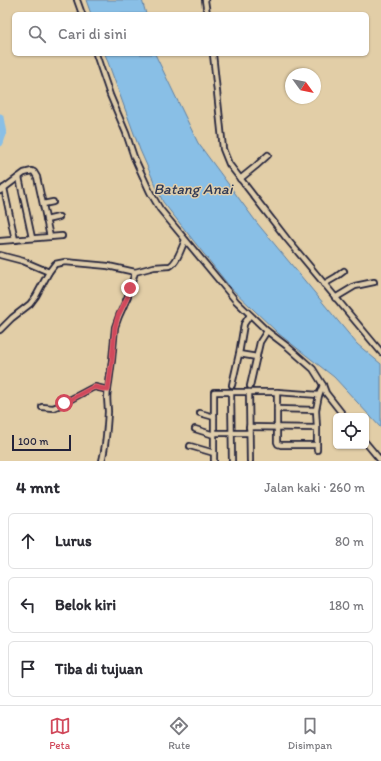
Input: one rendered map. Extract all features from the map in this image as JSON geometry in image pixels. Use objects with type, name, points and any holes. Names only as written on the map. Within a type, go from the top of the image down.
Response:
[{"type":"street","points":[[78,0],[81,12]]},
{"type":"street","points":[[205,0],[208,12]]},
{"type":"street","points":[[97,56],[134,158],[160,209],[236,300],[267,331],[313,369],[324,385],[326,393],[342,413]]},
{"type":"street","points":[[213,56],[223,149],[229,164],[287,239],[381,352]]},
{"type":"street","points":[[240,179],[268,155]]},
{"type":"street","points":[[15,240],[2,190],[29,171],[34,172],[37,178],[50,237]]},
{"type":"street","points":[[19,177],[32,238]]},
{"type":"street","points":[[43,204],[53,202]]},
{"type":"street","points":[[46,220],[59,217]]},
{"type":"street","points":[[0,241],[62,236]]},
{"type":"street","points":[[0,330],[12,318],[30,304],[55,264],[65,262],[108,266],[135,272],[154,267],[173,266],[185,240]]},
{"type":"street","points":[[0,255],[23,261],[49,272]]},
{"type":"street","points":[[324,284],[344,271]]},
{"type":"street","points":[[102,461],[105,449],[108,411],[107,394],[115,327],[118,316],[128,296],[135,272]]},
{"type":"street","points":[[335,298],[355,286],[374,282]]},
{"type":"street","points":[[232,385],[244,324],[250,314]]},
{"type":"street","points":[[250,386],[261,339],[267,331]]},
{"type":"street","points":[[239,354],[257,357]]},
{"type":"street","points":[[277,392],[277,442],[279,445],[317,447],[316,410],[319,395],[324,385]]},
{"type":"street","points":[[42,406],[53,408],[95,387],[108,390]]},
{"type":"street","points":[[214,461],[214,392],[277,392],[319,395]]},
{"type":"street","points":[[231,392],[232,461]]},
{"type":"street","points":[[249,392],[250,461]]},
{"type":"street","points":[[277,409],[316,410]]},
{"type":"street","points":[[200,413],[214,417]]},
{"type":"street","points":[[249,427],[317,428]]},
{"type":"street","points":[[194,429],[214,434],[249,433]]},
{"type":"street","points":[[190,446],[214,453]]},
{"type":"street","points":[[369,447],[381,461]]},
{"type":"water","points":[[86,0],[142,0],[145,12],[90,12]]},
{"type":"water","name":"Batang Anai","points":[[106,56],[156,56],[198,143],[257,223],[357,344],[381,364],[381,428],[369,415],[369,413],[367,413],[334,377],[279,334],[230,287],[163,202],[140,150]]},
{"type":"waterway","points":[[0,117],[3,134],[0,143]]},
{"type":"route","points":[[64,403],[95,387],[108,390],[115,327],[130,288]]}]
